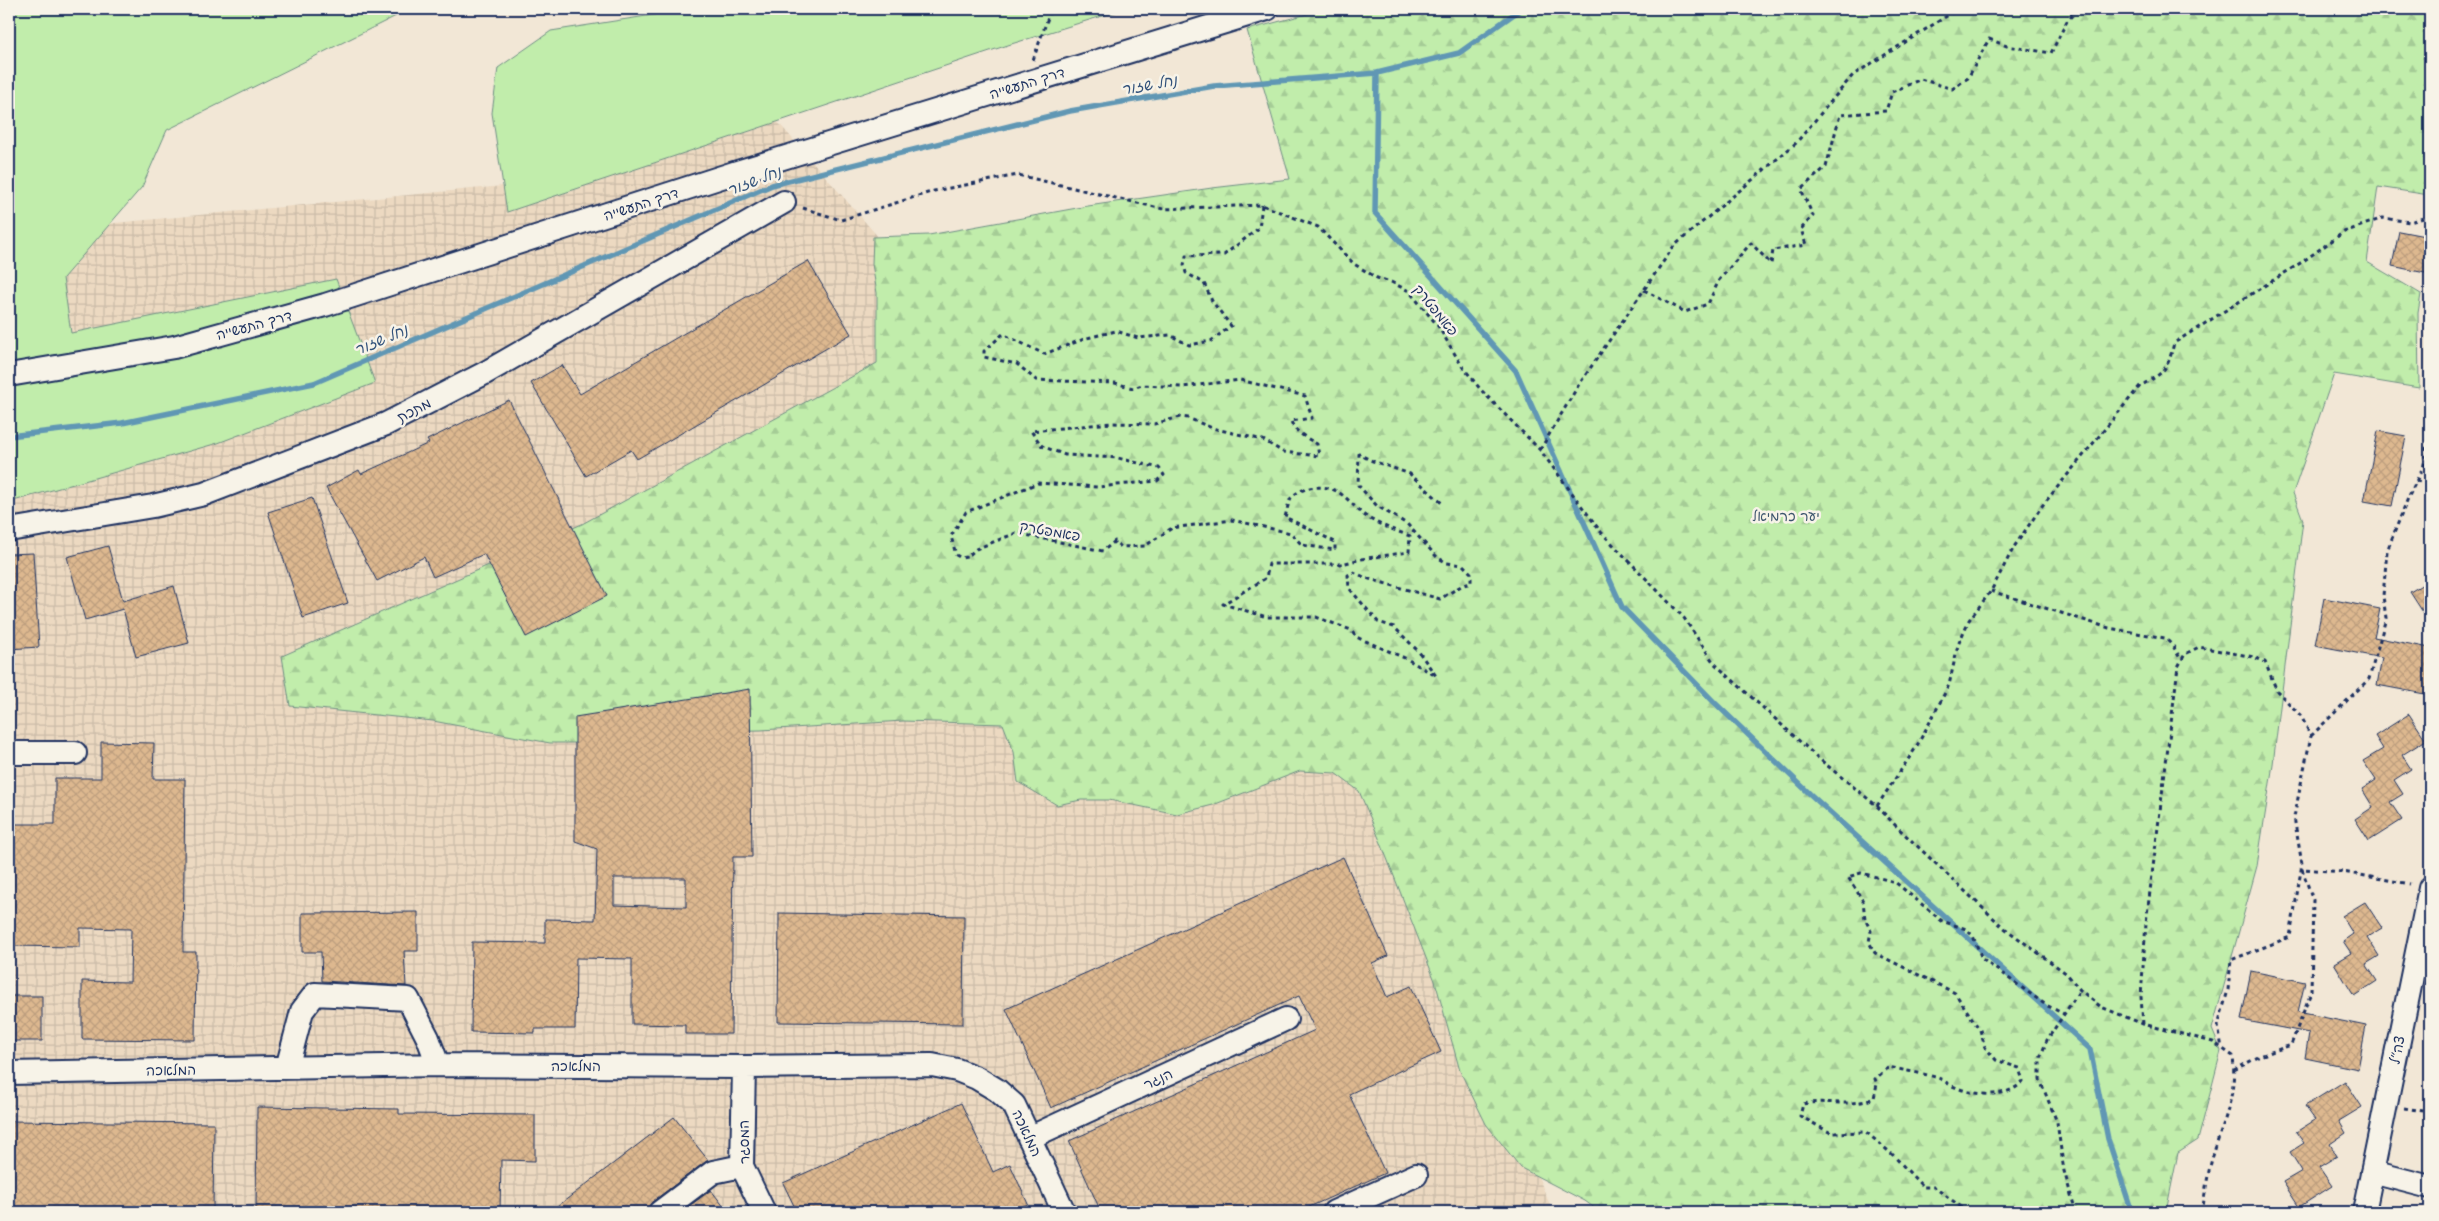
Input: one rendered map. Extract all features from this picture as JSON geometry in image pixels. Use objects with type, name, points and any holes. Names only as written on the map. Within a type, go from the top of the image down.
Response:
[{"type":"street","name":"דרך התעשייה","points":[[9,375],[174,347],[325,305],[725,176],[1267,9]]},
{"type":"street","name":"מתכת","points":[[9,530],[153,506],[204,494],[386,424],[485,374],[784,202]]},
{"type":"street","points":[[9,753],[75,753]]},
{"type":"street","name":"צה״ל","points":[[2364,1212],[2386,1104],[2420,886]]},
{"type":"street","points":[[287,1068],[302,1011],[316,994],[408,999],[428,1038],[438,1066]]},
{"type":"street","name":"הנגר","points":[[1029,1138],[1286,1020]]},
{"type":"street","name":"המלאכה","points":[[9,1073],[438,1066],[744,1067],[932,1065],[956,1070],[978,1078],[997,1090],[1014,1105],[1064,1212]]},
{"type":"street","name":"המסגר","points":[[744,1067],[742,1166],[764,1212]]},
{"type":"street","points":[[660,1212],[712,1172],[742,1166]]},
{"type":"street","points":[[2372,1172],[2430,1187]]},
{"type":"street","points":[[1334,1212],[1416,1174]]},
{"type":"path","points":[[1025,84],[1051,9]]},
{"type":"path","points":[[1540,450],[1578,386],[1674,246],[1796,144],[1853,75],[1958,9]]},
{"type":"path","points":[[1644,290],[1685,312],[1708,304],[1719,280],[1751,243],[1771,264],[1773,250],[1806,245],[1802,229],[1813,216],[1801,189],[1826,167],[1840,115],[1886,111],[1892,92],[1921,79],[1952,89],[1968,78],[1989,39],[2007,46],[2051,53],[2068,21],[2078,9]]},
{"type":"path","name":"פאמפטרק","points":[[784,202],[841,220],[934,191],[1018,175],[1163,210],[1262,204],[1318,227],[1354,264],[1377,278],[1392,282],[1409,291],[1438,326],[1481,390],[1540,450],[1601,532],[1684,618],[1714,663],[1818,758],[1877,806],[2003,927],[2067,974],[2080,990],[2101,1007],[2144,1024],[2213,1042],[2222,1048]]},
{"type":"path","name":"פאמפטרק","points":[[1262,204],[1259,228],[1224,254],[1186,256],[1184,265],[1186,273],[1204,283],[1212,301],[1231,326],[1211,341],[1189,345],[1170,335],[1138,338],[1116,331],[1087,338],[1044,354],[1003,334],[984,352],[984,357],[1018,364],[1036,380],[1114,383],[1133,388],[1142,385],[1183,387],[1240,380],[1305,396],[1312,418],[1291,421],[1291,424],[1297,431],[1317,444],[1319,456],[1283,452],[1263,440],[1212,428],[1188,418],[1180,417],[1154,424],[1112,422],[1031,431],[1042,446],[1065,455],[1118,458],[1159,468],[1164,475],[1157,481],[1098,487],[1038,483],[966,512],[951,536],[956,555],[961,558],[967,557],[976,549],[1016,533],[1102,551],[1115,541],[1121,547],[1145,546],[1172,528],[1232,520],[1291,533],[1302,545],[1335,550],[1335,542],[1285,517],[1290,499],[1297,493],[1310,488],[1326,488],[1337,491],[1364,515],[1386,528],[1410,536],[1409,552],[1361,559],[1342,564],[1269,564],[1266,578],[1223,604],[1267,616],[1316,617],[1351,630],[1356,637],[1406,659],[1436,676],[1419,652],[1394,627],[1378,622],[1349,588],[1348,575],[1354,572],[1366,578],[1440,599],[1461,586],[1471,583],[1471,573],[1463,565],[1447,563],[1437,557],[1407,524],[1377,506],[1358,485],[1359,454],[1370,460],[1410,474],[1444,505]]},
{"type":"path","points":[[1877,806],[1915,749],[1931,720],[1949,685],[1958,645],[1969,620],[1991,591],[2014,547],[2042,506],[2140,386],[2158,376],[2168,367],[2174,343],[2302,262],[2344,232],[2382,218],[2410,222],[2430,216]]},
{"type":"path","points":[[2234,1070],[2260,1056],[2291,1045],[2311,992],[2313,900],[2302,869],[2294,818],[2311,736],[2370,679],[2386,618],[2383,596],[2387,551],[2424,465],[2430,412]]},
{"type":"path","points":[[2416,481],[2430,484]]},
{"type":"path","points":[[1991,591],[2089,620],[2109,628],[2165,638],[2173,646],[2181,660]]},
{"type":"path","points":[[2144,1024],[2141,997],[2146,923],[2170,725],[2178,667],[2181,660],[2185,654],[2200,647],[2254,657],[2265,662],[2277,691],[2301,716],[2311,736]]},
{"type":"path","points":[[2302,869],[2342,872],[2420,886]]},
{"type":"path","points":[[2202,1212],[2212,1159],[2230,1106],[2234,1070],[2233,1056],[2222,1048],[2218,1026],[2228,990],[2231,960],[2290,937],[2302,869]]},
{"type":"path","points":[[1968,1212],[1934,1187],[1923,1187],[1893,1155],[1866,1132],[1831,1134],[1800,1116],[1803,1104],[1816,1102],[1864,1103],[1874,1098],[1877,1084],[1875,1079],[1889,1067],[1938,1078],[1956,1088],[1986,1094],[2006,1093],[2016,1089],[2023,1081],[2020,1068],[1996,1060],[1985,1047],[1980,1030],[1955,993],[1875,953],[1869,942],[1871,931],[1866,919],[1863,901],[1848,877],[1861,873],[1895,882],[1942,921],[1966,929],[1973,936],[1982,960],[2046,1005],[2064,1014]]},
{"type":"path","points":[[2076,1212],[2064,1172],[2057,1122],[2040,1080],[2040,1058],[2047,1040],[2080,990]]},
{"type":"path","points":[[2386,1104],[2430,1112]]},
{"type":"path","points":[[2004,1212],[2008,1210],[2014,1212]]},
{"type":"shaded area","points":[[777,121],[1390,823],[1553,1212],[9,1212],[9,233],[577,179]]},
{"type":"green space","points":[[9,9],[394,9],[398,15],[167,130],[142,187],[63,278],[71,333],[336,279],[375,383],[218,443],[17,500],[9,500]]},
{"type":"green space","points":[[691,9],[1125,9],[1008,45],[507,212],[492,113],[498,68],[551,31]]},
{"type":"green space","name":"יער כרמיאל","points":[[1326,9],[2430,9],[2429,195],[2378,187],[2367,262],[2421,294],[2418,313],[2419,388],[2334,374],[2293,493],[2303,520],[2273,764],[2257,866],[2212,1029],[2221,1051],[2198,1140],[2178,1153],[2166,1212],[1600,1212],[1585,1201],[1521,1168],[1486,1124],[1460,1071],[1435,981],[1359,791],[1335,773],[1300,771],[1213,805],[1177,814],[1109,800],[1081,800],[1057,805],[1018,782],[1014,752],[1003,724],[903,721],[761,730],[705,731],[599,743],[550,743],[433,721],[290,706],[282,656],[582,524],[877,363],[877,293],[872,264],[873,237],[929,235],[1088,206],[1290,179],[1247,30]]},
{"type":"building","points":[[2399,231],[2430,237],[2430,274],[2392,266]]},
{"type":"building","points":[[808,261],[851,334],[637,459],[631,450],[586,476],[531,383],[562,365],[580,394]]},
{"type":"building","points":[[509,400],[607,596],[526,637],[484,554],[433,577],[424,557],[377,581],[326,488],[359,470],[361,474],[429,443],[427,440]]},
{"type":"building","points":[[2378,431],[2406,436],[2392,506],[2364,501]]},
{"type":"building","points":[[312,498],[348,603],[303,618],[268,512]]},
{"type":"building","points":[[108,546],[123,601],[174,586],[189,643],[136,657],[123,609],[85,620],[67,557]]},
{"type":"building","points":[[33,553],[39,647],[9,649],[9,554]]},
{"type":"building","points":[[2430,580],[2430,623],[2410,592]]},
{"type":"building","points":[[2324,598],[2380,609],[2374,637],[2430,648],[2430,695],[2377,685],[2382,658],[2315,645]]},
{"type":"building","points":[[750,689],[752,857],[733,857],[731,1034],[685,1034],[685,1025],[632,1024],[632,959],[576,958],[575,1029],[535,1029],[535,1033],[471,1032],[472,942],[545,943],[545,919],[595,920],[597,849],[575,841],[575,717]],"holes":[[[614,878],[686,878],[686,907],[614,905]]]},
{"type":"building","points":[[2409,714],[2426,740],[2402,755],[2411,769],[2394,780],[2403,794],[2390,802],[2402,820],[2369,841],[2355,819],[2373,807],[2362,789],[2376,780],[2363,761],[2383,749],[2375,736]]},
{"type":"building","points":[[101,742],[154,743],[153,779],[185,779],[183,952],[196,952],[195,1040],[82,1039],[82,981],[130,982],[131,929],[80,928],[80,947],[9,946],[9,824],[55,824],[55,778],[101,778]]},
{"type":"building","points":[[1343,857],[1388,956],[1372,963],[1387,997],[1411,986],[1441,1052],[1349,1094],[1385,1173],[1298,1212],[1101,1212],[1069,1141],[1315,1030],[1299,996],[1051,1108],[1006,1009]]},
{"type":"building","points":[[2365,902],[2382,928],[2367,937],[2379,956],[2366,964],[2377,981],[2354,996],[2334,963],[2351,953],[2343,941],[2353,934],[2342,916]]},
{"type":"building","points":[[418,912],[418,951],[404,951],[406,986],[322,981],[321,952],[302,952],[302,913]]},
{"type":"building","points":[[779,913],[964,916],[963,1024],[778,1022]]},
{"type":"building","points":[[2251,971],[2305,982],[2298,1012],[2366,1026],[2358,1069],[2305,1058],[2309,1033],[2241,1020]]},
{"type":"building","points":[[9,996],[42,996],[42,1041],[9,1041]]},
{"type":"building","points":[[2345,1081],[2362,1107],[2339,1121],[2346,1133],[2330,1144],[2337,1156],[2319,1167],[2332,1186],[2299,1207],[2283,1182],[2302,1171],[2290,1152],[2304,1143],[2296,1132],[2315,1120],[2305,1106]]},
{"type":"building","points":[[961,1103],[993,1172],[1010,1164],[1028,1204],[1009,1212],[797,1212],[783,1183]]},
{"type":"building","points":[[257,1107],[399,1109],[399,1114],[535,1115],[535,1161],[501,1160],[500,1212],[256,1212]]},
{"type":"building","points":[[674,1117],[708,1160],[652,1202],[647,1212],[550,1212]]},
{"type":"building","points":[[9,1121],[214,1123],[213,1212],[9,1212]]},
{"type":"building","points":[[711,1190],[728,1212],[681,1212]]},
{"type":"waterway","name":"נחל שזור","points":[[9,436],[122,423],[314,383],[772,185],[1070,111],[1214,86],[1377,73],[1459,53],[1521,9]]},
{"type":"waterway","points":[[1377,73],[1375,213],[1516,371],[1622,607],[1714,702],[1810,794],[2090,1049],[2108,1139],[2132,1212]]}]
